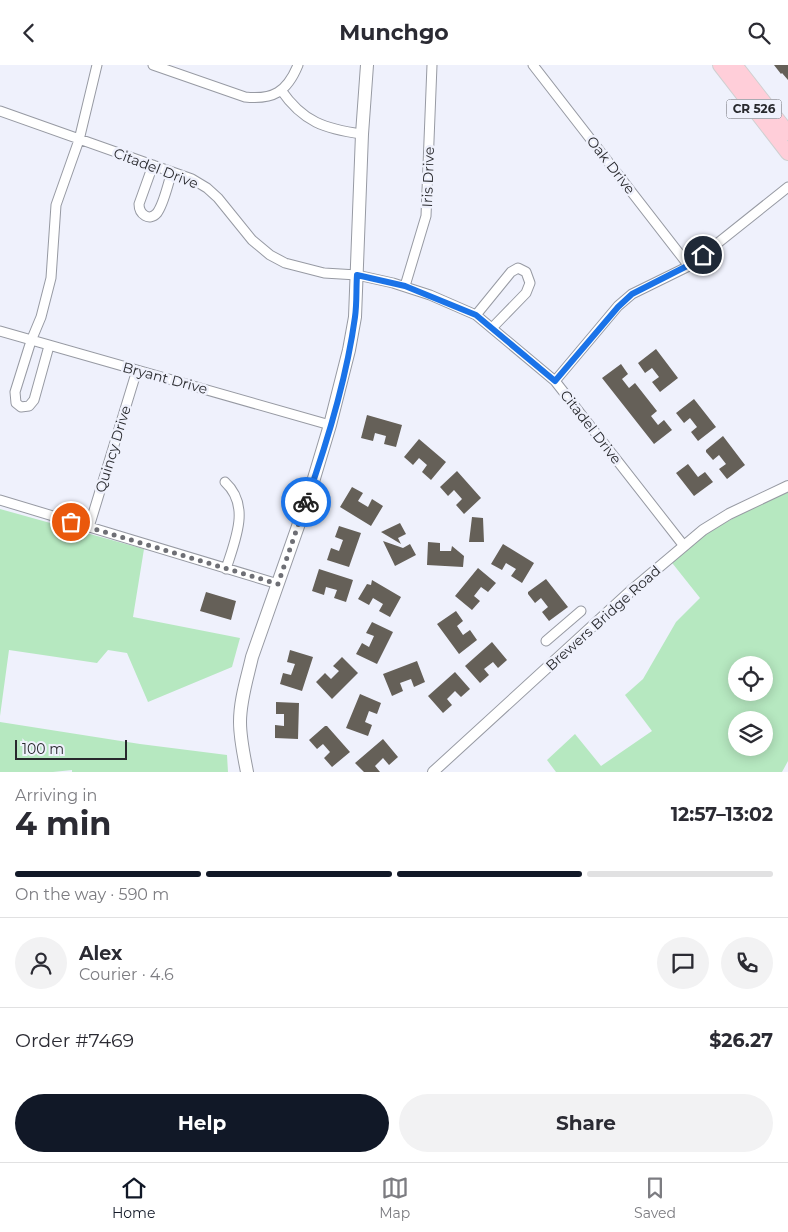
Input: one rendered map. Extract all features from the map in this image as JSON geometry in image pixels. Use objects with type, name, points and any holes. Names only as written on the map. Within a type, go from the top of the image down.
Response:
[{"type":"main road","points":[[247,772],[240,724],[242,697],[252,657],[309,495],[330,425],[349,350],[355,317],[362,135],[367,65]]},
{"type":"main road","name":"CR 526","points":[[720,65],[788,153]]},
{"type":"main road","name":"CR 526","points":[[736,65],[788,133]]},
{"type":"street","points":[[49,346],[34,400],[29,406],[21,407],[16,403],[14,396],[31,341],[41,317],[51,278],[56,205],[79,140],[97,65]]},
{"type":"street","points":[[153,65],[245,97],[260,98],[270,96],[281,90],[293,78],[298,65]]},
{"type":"street","name":"Iris Drive","points":[[405,286],[426,216],[432,65]]},
{"type":"street","name":"Oak Drive","points":[[533,65],[689,265]]},
{"type":"street","points":[[281,90],[289,102],[301,114],[313,122],[340,132],[362,135]]},
{"type":"street","name":"Citadel Drive","points":[[0,111],[192,179],[207,188],[218,198],[252,240],[270,255],[285,263],[303,269],[324,273],[357,275],[405,286],[476,315],[555,381],[684,546]]},
{"type":"street","points":[[153,165],[139,204],[139,210],[142,214],[150,217],[159,211],[172,171]]},
{"type":"street","points":[[555,381],[618,307],[632,294],[689,265],[788,187]]},
{"type":"street","points":[[476,315],[511,272],[518,268],[526,272],[530,283],[526,293],[492,328]]},
{"type":"street","name":"Bryant Drive","points":[[0,331],[206,388],[330,425]]},
{"type":"street","name":"Quincy Drive","points":[[88,527],[137,370]]},
{"type":"street","points":[[225,482],[237,497],[240,515],[238,531],[226,569]]},
{"type":"street","name":"Brewers Bridge Road","points":[[433,772],[633,589],[703,530],[729,514],[788,486]]},
{"type":"street","points":[[0,500],[278,584]]},
{"type":"street","points":[[546,641],[580,611]]},
{"type":"green space","points":[[788,488],[788,761],[782,772],[556,772],[547,760],[575,734],[601,766],[652,731],[625,695],[643,679],[676,622],[700,598],[669,559],[685,545]]},
{"type":"green space","points":[[0,509],[144,549],[133,617],[240,638],[232,667],[148,702],[127,653],[108,650],[97,663],[9,650],[0,716]]},
{"type":"green space","points":[[0,722],[140,744],[227,755],[228,772],[72,772],[72,770],[0,772]]},
{"type":"building","points":[[774,65],[788,65],[788,80],[781,74]]},
{"type":"building","points":[[656,349],[678,378],[660,392],[652,382],[659,377],[652,368],[645,373],[638,363]]},
{"type":"building","points":[[621,364],[628,374],[622,379],[629,388],[635,383],[657,411],[651,416],[658,425],[664,420],[672,430],[654,444],[602,378]]},
{"type":"building","points":[[694,399],[716,427],[698,441],[691,432],[697,427],[690,418],[684,423],[676,413]]},
{"type":"building","points":[[367,415],[402,425],[396,447],[384,444],[386,436],[375,433],[373,441],[361,438]]},
{"type":"building","points":[[723,436],[745,465],[727,479],[719,469],[726,464],[719,455],[713,460],[706,452]]},
{"type":"building","points":[[419,439],[446,462],[431,480],[422,472],[427,465],[419,458],[413,465],[404,457]]},
{"type":"building","points":[[688,464],[698,477],[705,472],[713,482],[694,496],[676,473]]},
{"type":"building","points":[[457,471],[481,498],[464,514],[456,505],[462,499],[454,490],[448,496],[440,487]]},
{"type":"building","points":[[352,487],[363,493],[358,501],[368,507],[372,499],[383,506],[371,526],[340,507]]},
{"type":"building","points":[[472,517],[483,518],[484,542],[469,542]]},
{"type":"building","points":[[400,523],[406,534],[398,538],[401,544],[381,532]]},
{"type":"building","points":[[339,526],[361,533],[349,567],[327,560],[331,548],[339,551],[343,540],[335,537]]},
{"type":"building","points":[[383,541],[403,548],[410,544],[416,555],[395,566]]},
{"type":"building","points":[[428,542],[440,543],[440,551],[451,551],[452,546],[464,556],[463,567],[427,565]]},
{"type":"building","points":[[503,544],[534,563],[522,583],[511,576],[516,569],[506,563],[502,570],[491,564]]},
{"type":"building","points":[[478,568],[496,583],[488,592],[481,587],[474,596],[480,601],[472,610],[455,596]]},
{"type":"building","points":[[319,569],[353,580],[346,602],[334,598],[337,590],[326,587],[324,595],[312,591]]},
{"type":"building","points":[[546,579],[568,607],[549,621],[542,612],[548,607],[541,598],[535,603],[528,594],[528,592]]},
{"type":"building","points":[[372,580],[401,597],[390,617],[379,611],[383,604],[373,598],[369,605],[358,599],[367,584],[371,585]]},
{"type":"building","points":[[206,592],[236,601],[231,620],[200,611]]},
{"type":"building","points":[[456,611],[463,621],[457,626],[463,635],[470,630],[477,640],[459,654],[437,624]]},
{"type":"building","points":[[372,622],[393,632],[377,664],[356,654],[362,643],[369,647],[374,636],[366,633]]},
{"type":"building","points":[[492,642],[507,660],[498,668],[493,662],[484,669],[489,675],[480,683],[465,666]]},
{"type":"building","points":[[290,650],[313,657],[302,691],[280,684],[283,673],[291,675],[295,664],[287,662]]},
{"type":"building","points":[[342,657],[358,673],[332,699],[316,682],[325,673],[331,679],[339,671],[333,666]]},
{"type":"building","points":[[417,661],[425,682],[414,687],[411,679],[400,683],[403,691],[392,696],[383,674]]},
{"type":"building","points":[[455,672],[470,689],[461,697],[455,691],[447,699],[452,705],[443,713],[428,696]]},
{"type":"building","points":[[360,694],[381,703],[377,714],[369,711],[365,722],[372,725],[368,736],[346,728]]},
{"type":"building","points":[[276,702],[299,703],[298,739],[275,738],[275,725],[284,726],[284,714],[276,714]]},
{"type":"building","points":[[325,726],[350,752],[332,767],[324,758],[330,752],[323,744],[317,749],[309,740]]},
{"type":"building","points":[[383,739],[398,757],[389,765],[383,758],[375,766],[380,772],[364,772],[355,763]]},
{"type":"way so far","points":[[71,522],[278,584],[306,502]]},
{"type":"route","points":[[306,502],[330,425],[349,350],[355,317],[357,275],[405,286],[476,315],[555,381],[618,307],[632,294],[689,265],[703,255]]}]
